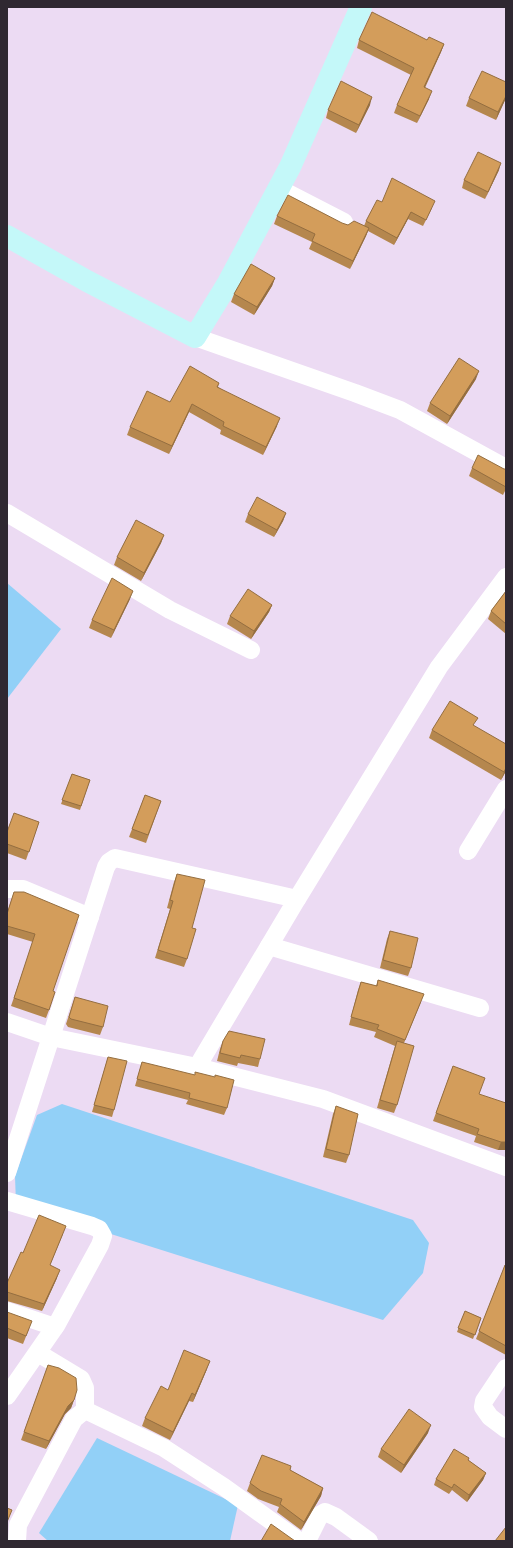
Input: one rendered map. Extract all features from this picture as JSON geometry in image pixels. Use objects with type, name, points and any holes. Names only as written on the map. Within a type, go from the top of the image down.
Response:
[{"type":"street","points":[[195,338],[228,283],[290,167],[361,7]]},
{"type":"street","points":[[278,188],[344,222]]},
{"type":"street","points":[[7,236],[87,281],[195,338],[400,410],[506,468]]},
{"type":"street","points":[[7,513],[170,610],[251,650]]},
{"type":"street","points":[[197,1067],[296,899],[439,667],[506,578]]},
{"type":"street","points":[[468,851],[506,789]]},
{"type":"street","points":[[7,1173],[106,867],[109,862],[115,858],[296,899]]},
{"type":"street","points":[[7,889],[23,889],[90,917]]},
{"type":"street","points":[[269,946],[480,1008]]},
{"type":"street","points":[[7,1022],[51,1037],[197,1067],[323,1099],[506,1168]]},
{"type":"street","points":[[7,1201],[92,1226],[99,1229],[103,1236],[100,1245],[55,1327],[7,1396]]},
{"type":"street","points":[[7,1310],[55,1327]]},
{"type":"street","points":[[38,1353],[81,1379],[85,1388],[85,1410]]},
{"type":"street","points":[[506,1368],[484,1401],[483,1407],[490,1418],[506,1429]]},
{"type":"street","points":[[17,1541],[18,1525],[74,1419],[85,1410]]},
{"type":"street","points":[[85,1410],[164,1448],[224,1487],[299,1541]]},
{"type":"street","points":[[307,1541],[320,1515],[325,1512],[336,1517],[369,1541]]},
{"type":"water","points":[[7,583],[61,629],[7,699]]},
{"type":"water","points":[[62,1104],[413,1220],[429,1243],[423,1273],[383,1320],[16,1204],[15,1176],[37,1115]]},
{"type":"water","points":[[97,1438],[238,1505],[230,1541],[48,1541],[39,1533]]},
{"type":"building","points":[[372,12],[427,40],[429,37],[444,44],[424,87],[432,91],[420,116],[397,105],[414,68],[359,40]]},
{"type":"building","points":[[482,71],[506,82],[506,96],[498,112],[469,98]]},
{"type":"building","points":[[341,81],[372,97],[359,125],[328,110]]},
{"type":"building","points":[[478,152],[501,163],[488,192],[464,180]]},
{"type":"building","points":[[392,178],[435,201],[426,220],[411,212],[397,238],[366,221],[377,200],[382,202]]},
{"type":"building","points":[[288,195],[342,223],[348,225],[354,221],[369,228],[353,261],[312,241],[315,234],[277,216]]},
{"type":"building","points":[[251,264],[275,278],[257,307],[234,294]]},
{"type":"building","points":[[459,358],[479,371],[450,416],[430,403]]},
{"type":"building","points":[[190,366],[219,383],[217,387],[280,418],[266,447],[223,426],[224,422],[192,404],[172,446],[130,427],[147,391],[170,402]]},
{"type":"building","points":[[478,455],[506,469],[506,487],[472,468]]},
{"type":"building","points":[[257,497],[286,513],[277,530],[248,514]]},
{"type":"building","points":[[136,520],[164,535],[144,573],[117,557]]},
{"type":"building","points":[[112,578],[133,591],[114,630],[92,620]]},
{"type":"building","points":[[248,589],[272,605],[254,631],[230,616]]},
{"type":"building","points":[[506,591],[506,624],[491,611]]},
{"type":"building","points":[[450,701],[478,718],[473,725],[506,744],[506,768],[504,772],[432,730]]},
{"type":"building","points":[[72,774],[90,780],[81,806],[62,800]]},
{"type":"building","points":[[145,795],[161,801],[148,835],[132,829]]},
{"type":"building","points":[[14,813],[39,822],[29,852],[7,844],[7,832]]},
{"type":"building","points":[[177,874],[205,880],[192,928],[196,929],[187,959],[158,950],[173,901],[170,900]]},
{"type":"building","points":[[14,892],[24,892],[79,915],[53,991],[55,992],[49,1010],[14,998],[35,934],[7,926],[7,914]]},
{"type":"building","points":[[390,931],[418,938],[411,968],[383,960]]},
{"type":"building","points":[[378,980],[424,994],[405,1040],[377,1029],[379,1025],[351,1017],[361,982],[377,986]]},
{"type":"building","points":[[75,997],[108,1006],[103,1027],[71,1019],[69,1017]]},
{"type":"building","points":[[229,1031],[265,1039],[260,1059],[241,1055],[240,1058],[220,1053],[223,1041]]},
{"type":"building","points":[[397,1041],[414,1046],[397,1105],[380,1100]]},
{"type":"building","points":[[108,1057],[127,1061],[114,1110],[94,1105]]},
{"type":"building","points":[[142,1062],[195,1075],[195,1072],[234,1080],[227,1108],[189,1098],[190,1093],[137,1079]]},
{"type":"building","points":[[453,1066],[485,1078],[479,1094],[506,1103],[506,1142],[501,1142],[477,1134],[479,1129],[436,1113]]},
{"type":"building","points":[[336,1106],[358,1114],[349,1155],[326,1149]]},
{"type":"building","points":[[39,1215],[66,1226],[50,1265],[60,1270],[44,1304],[7,1292],[7,1283],[21,1252],[23,1253]]},
{"type":"building","points":[[506,1265],[506,1346],[479,1331]]},
{"type":"building","points":[[465,1311],[481,1318],[475,1335],[458,1328]]},
{"type":"building","points":[[7,1312],[32,1321],[26,1336],[7,1328]]},
{"type":"building","points":[[184,1350],[210,1361],[195,1395],[192,1393],[173,1432],[145,1418],[161,1386],[168,1390]]},
{"type":"building","points":[[48,1365],[59,1368],[76,1378],[77,1390],[74,1400],[68,1406],[49,1441],[24,1432]]},
{"type":"building","points":[[409,1409],[431,1425],[404,1465],[381,1449]]},
{"type":"building","points":[[454,1449],[469,1458],[468,1460],[486,1473],[469,1495],[454,1484],[452,1488],[436,1479]]},
{"type":"building","points":[[262,1455],[291,1466],[290,1470],[323,1488],[304,1522],[280,1504],[282,1499],[261,1491],[250,1483]]},
{"type":"building","points":[[7,1508],[12,1510],[7,1522]]},
{"type":"building","points":[[271,1524],[295,1541],[261,1541]]},
{"type":"building","points":[[506,1527],[506,1541],[495,1541]]}]
